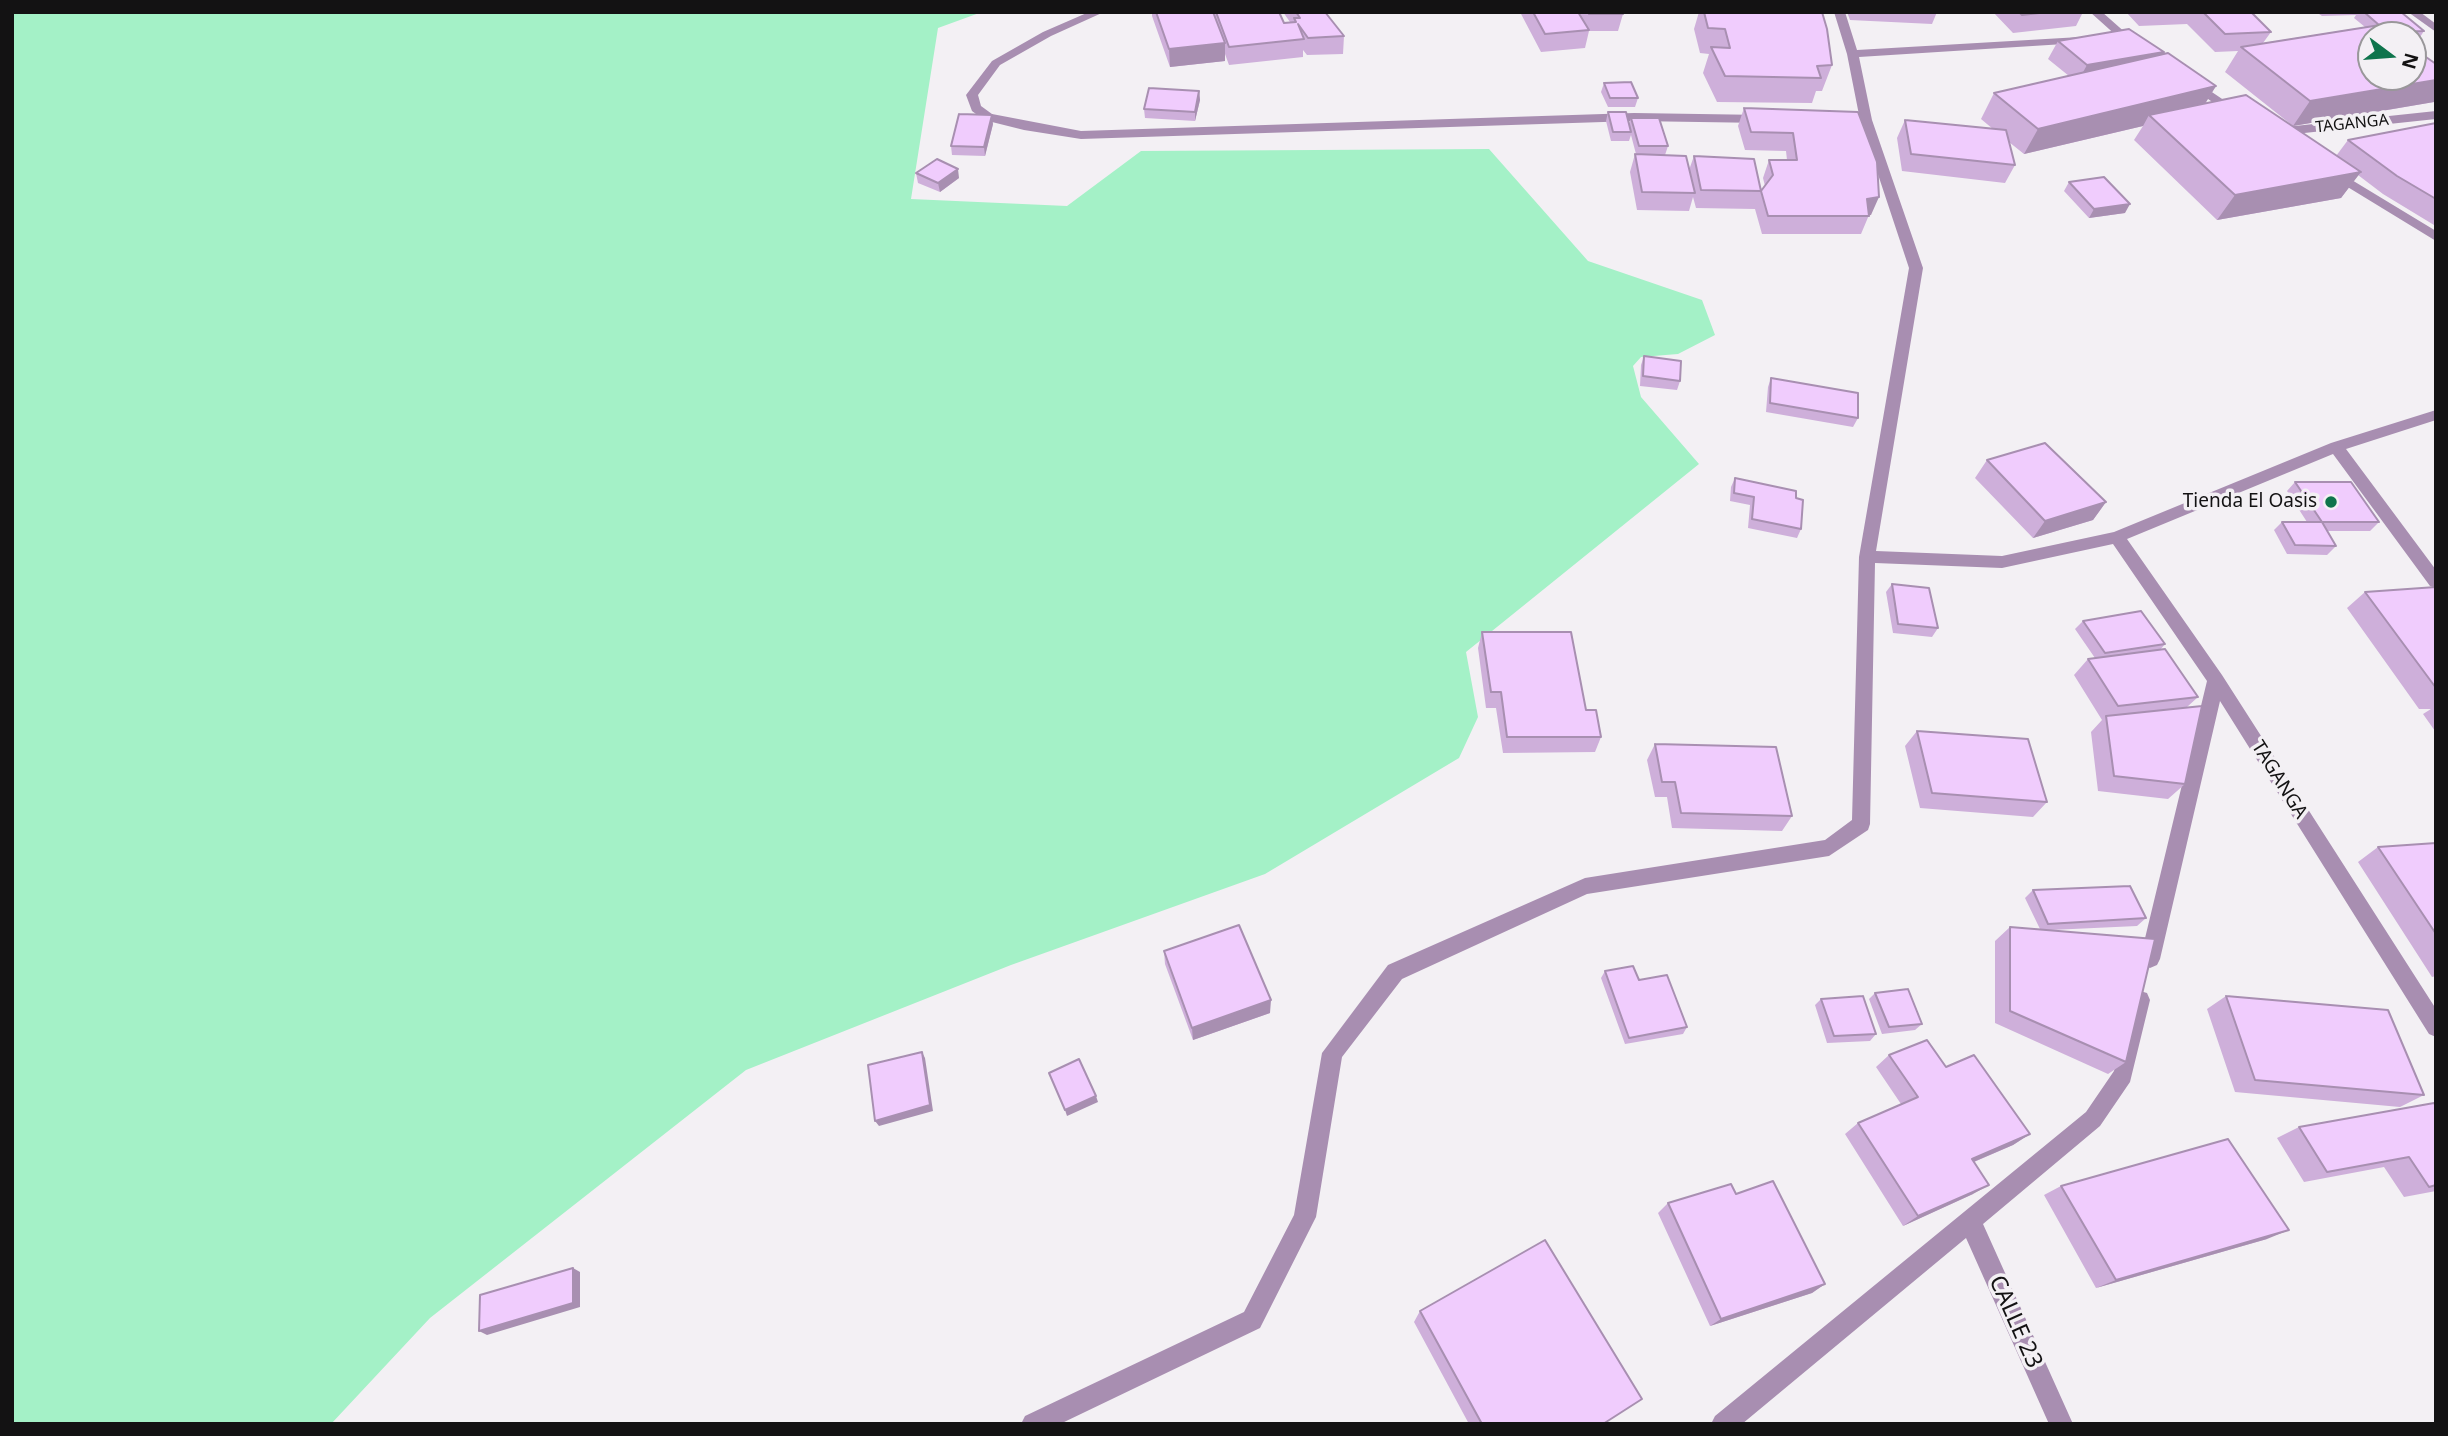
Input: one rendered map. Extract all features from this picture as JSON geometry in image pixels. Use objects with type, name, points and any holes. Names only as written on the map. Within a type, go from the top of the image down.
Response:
[{"type":"street","points":[[1099,12],[1047,34],[996,63],[972,95],[975,108],[988,117],[1080,135],[1634,117],[1784,119]]},
{"type":"street","points":[[1033,1424],[1252,1320],[1305,1217],[1332,1053],[1395,972],[1585,886],[1829,848],[1861,824],[1867,557],[1916,268],[1859,120],[1853,54],[1839,12]]},
{"type":"street","points":[[2095,12],[2114,38],[2144,52]]},
{"type":"street","points":[[2413,12],[2436,29]]},
{"type":"street","points":[[1853,54],[2094,39]]},
{"type":"street","points":[[2178,74],[2246,118]]},
{"type":"street","name":"TAGANGA","points":[[2291,147],[2268,133],[2436,115]]},
{"type":"street","points":[[2324,167],[2436,237]]},
{"type":"street","points":[[1867,557],[2002,562],[2117,537],[2336,447],[2436,415]]},
{"type":"street","points":[[2336,447],[2436,582]]},
{"type":"street","name":"TAGANGA","points":[[2117,537],[2216,680],[2434,1021]]},
{"type":"street","points":[[1723,1424],[2093,1119],[2123,1075],[2216,680]]},
{"type":"street","name":"CALLE 23","points":[[1969,1219],[2061,1424]]},
{"type":"green space","points":[[12,12],[982,12],[938,28],[911,199],[1067,206],[1141,151],[1489,149],[1588,261],[1702,300],[1715,335],[1678,354],[1641,357],[1633,366],[1641,397],[1699,464],[1466,652],[1478,717],[1459,758],[1265,874],[1011,965],[746,1070],[430,1318],[331,1424],[12,1424]]},
{"type":"building","points":[[1156,12],[1213,12],[1225,43],[1169,49]]},
{"type":"building","points":[[1216,12],[1279,12],[1284,23],[1296,22],[1294,18],[1300,18],[1296,12],[1325,12],[1344,36],[1308,38],[1298,24],[1304,39],[1229,47]]},
{"type":"building","points":[[1533,12],[1578,12],[1589,30],[1545,34]]},
{"type":"building","points":[[1588,12],[1622,12],[1623,14],[1589,14]]},
{"type":"building","points":[[1704,12],[1822,12],[1832,65],[1817,66],[1821,78],[1725,76],[1711,47],[1730,48],[1725,29],[1708,28]]},
{"type":"building","points":[[2019,12],[2048,12],[2022,15]]},
{"type":"building","points":[[2203,12],[2251,12],[2271,32],[2225,34]]},
{"type":"building","points":[[2364,12],[2401,12],[2412,21],[2374,21]]},
{"type":"building","points":[[2129,29],[2164,52],[2087,65],[2058,41]]},
{"type":"building","points":[[2357,29],[2357,91],[2370,91],[2310,101],[2241,47]]},
{"type":"building","points":[[2168,53],[2216,86],[2038,129],[1994,93]]},
{"type":"building","points":[[2427,58],[2436,64],[2436,80],[2427,82]]},
{"type":"building","points":[[1631,82],[1638,98],[1610,98],[1604,83]]},
{"type":"building","points":[[1149,88],[1199,91],[1195,112],[1144,109]]},
{"type":"building","points":[[2246,95],[2361,172],[2235,195],[2149,115]]},
{"type":"building","points":[[1744,108],[1858,112],[1877,162],[1879,197],[1867,199],[1869,216],[1768,216],[1761,191],[1773,175],[1769,160],[1797,160],[1793,133],[1751,132]]},
{"type":"building","points":[[1608,112],[1626,112],[1631,132],[1613,132]]},
{"type":"building","points":[[959,114],[992,115],[984,147],[951,146]]},
{"type":"building","points":[[1631,118],[1659,118],[1668,146],[1639,146]]},
{"type":"building","points":[[1905,120],[2006,130],[2015,165],[1911,154]]},
{"type":"building","points":[[2436,123],[2436,199],[2397,176],[2348,140]]},
{"type":"building","points":[[1635,154],[1686,156],[1695,193],[1642,192]]},
{"type":"building","points":[[1694,156],[1754,159],[1761,191],[1701,190]]},
{"type":"building","points":[[937,159],[958,169],[938,183],[916,173]]},
{"type":"building","points":[[2104,177],[2130,204],[2094,209],[2069,182]]},
{"type":"building","points":[[1644,356],[1681,361],[1680,381],[1643,376]]},
{"type":"building","points":[[1771,378],[1858,393],[1858,418],[1770,403]]},
{"type":"building","points":[[2045,443],[2106,502],[2045,521],[1987,460]]},
{"type":"building","points":[[1735,478],[1796,491],[1796,498],[1803,500],[1801,529],[1752,519],[1754,497],[1734,493]]},
{"type":"building","points":[[2295,482],[2351,482],[2379,522],[2322,522]]},
{"type":"building","points":[[2282,522],[2322,522],[2336,546],[2295,545]]},
{"type":"building","points":[[1892,584],[1929,588],[1938,628],[1898,624]]},
{"type":"building","points":[[2436,587],[2436,688],[2365,592]]},
{"type":"building","points":[[2141,611],[2165,644],[2105,653],[2083,621]]},
{"type":"building","points":[[1482,632],[1571,632],[1586,710],[1596,710],[1601,737],[1507,737],[1501,692],[1491,692]]},
{"type":"building","points":[[2165,649],[2198,697],[2118,706],[2088,659]]},
{"type":"building","points":[[2202,706],[2185,784],[2114,776],[2106,716]]},
{"type":"building","points":[[1917,731],[2028,739],[2047,802],[1932,793]]},
{"type":"building","points":[[1655,744],[1776,747],[1792,816],[1681,813],[1675,782],[1662,782]]},
{"type":"building","points":[[2436,843],[2436,934],[2378,847]]},
{"type":"building","points":[[2130,886],[2146,918],[2048,924],[2033,890]]},
{"type":"building","points":[[1239,925],[1271,1000],[1192,1028],[1164,951]]},
{"type":"building","points":[[2010,927],[2155,939],[2126,1062],[2010,1011]]},
{"type":"building","points":[[1633,966],[1639,980],[1667,975],[1687,1027],[1629,1038],[1605,971]]},
{"type":"building","points":[[1908,989],[1922,1024],[1889,1027],[1875,993]]},
{"type":"building","points":[[1863,996],[1876,1034],[1834,1036],[1821,999]]},
{"type":"building","points":[[2226,996],[2388,1010],[2424,1095],[2255,1080]]},
{"type":"building","points":[[1927,1040],[1946,1067],[1974,1055],[2030,1134],[1972,1159],[1989,1185],[1918,1216],[1858,1123],[1918,1097],[1889,1055]]},
{"type":"building","points":[[922,1052],[930,1105],[875,1121],[868,1065]]},
{"type":"building","points":[[1079,1059],[1096,1096],[1065,1110],[1049,1073]]},
{"type":"building","points":[[2434,1103],[2436,1185],[2429,1187],[2409,1157],[2327,1172],[2299,1127]]},
{"type":"building","points":[[2228,1139],[2289,1230],[2116,1280],[2061,1186]]},
{"type":"building","points":[[1773,1181],[1825,1284],[1721,1319],[1668,1203],[1731,1184],[1736,1194]]},
{"type":"building","points":[[1545,1240],[1642,1399],[1603,1424],[1482,1424],[1420,1311]]},
{"type":"building","points":[[573,1268],[573,1303],[479,1331],[480,1295]]},
{"type":"place","name":"Tienda El Oasis","points":[[2331,502]]}]
